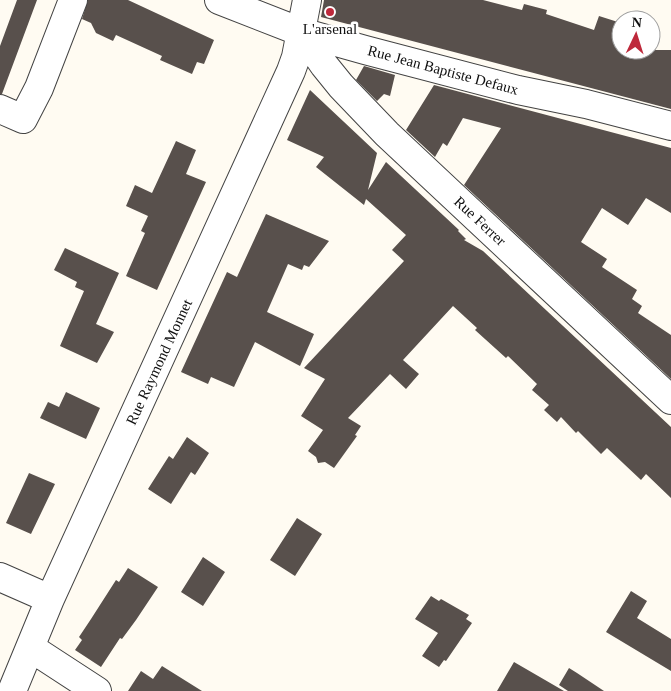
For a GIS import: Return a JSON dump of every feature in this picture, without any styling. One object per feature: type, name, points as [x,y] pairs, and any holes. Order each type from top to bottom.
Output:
[{"type":"street","points":[[0,109],[23,119],[46,71],[73,0]]},
{"type":"street","name":"Rue Jean Baptiste Defaux","points":[[219,0],[302,32],[518,90],[586,104],[671,126]]},
{"type":"street","name":"Rue Raymond Monnet","points":[[12,691],[50,599],[291,71],[302,32],[307,0]]},
{"type":"street","name":"Rue Ferrer","points":[[302,32],[341,86],[387,134],[671,400]]},
{"type":"street","points":[[0,577],[50,599]]},
{"type":"street","points":[[31,648],[97,691]]},
{"type":"building","points":[[17,0],[37,0],[2,94],[0,94],[0,46]]},
{"type":"building","points":[[88,0],[128,0],[214,40],[204,64],[197,62],[192,74],[160,60],[162,56],[116,35],[113,41],[96,33],[91,23],[82,19]]},
{"type":"building","points":[[324,0],[483,0],[522,10],[524,4],[547,10],[546,14],[594,30],[599,16],[611,20],[611,60],[661,60],[661,50],[671,50],[671,109],[321,17]]},
{"type":"building","points":[[364,66],[395,75],[390,96],[384,94],[377,101],[356,80]]},
{"type":"building","points":[[434,85],[671,148],[671,213],[646,198],[628,225],[602,208],[581,242],[607,259],[602,267],[637,290],[632,299],[642,306],[638,313],[671,335],[671,379],[464,185],[501,128],[463,118],[447,146],[443,143],[435,157],[406,130]]},
{"type":"building","points":[[310,90],[377,153],[368,190],[386,162],[459,230],[466,239],[464,240],[483,251],[671,427],[671,498],[646,474],[641,480],[607,448],[601,454],[578,431],[576,433],[561,417],[557,422],[544,410],[549,405],[532,390],[537,384],[508,356],[506,358],[475,330],[477,328],[453,306],[403,360],[419,374],[406,389],[390,374],[348,418],[361,426],[355,435],[357,436],[334,468],[325,462],[318,463],[316,457],[308,451],[323,430],[301,416],[325,379],[304,368],[404,261],[392,250],[406,235],[366,199],[364,205],[316,167],[324,157],[287,140]]},
{"type":"building","points":[[176,141],[196,150],[186,174],[206,182],[157,290],[126,276],[145,233],[141,231],[148,216],[126,206],[135,185],[152,193]]},
{"type":"building","points":[[266,214],[329,241],[309,267],[304,265],[302,270],[288,264],[267,312],[314,334],[300,366],[255,342],[234,387],[211,377],[208,384],[181,372],[227,272],[237,277]]},
{"type":"building","points":[[65,248],[119,273],[96,324],[114,332],[97,363],[60,346],[84,291],[75,287],[77,282],[54,270]]},
{"type":"building","points":[[66,392],[100,408],[86,439],[40,418],[48,402],[59,407]]},
{"type":"building","points":[[187,437],[209,453],[195,475],[191,472],[171,504],[148,489],[169,456],[173,459]]},
{"type":"building","points":[[29,473],[55,484],[31,534],[6,523]]},
{"type":"building","points":[[297,518],[322,534],[295,576],[270,560]]},
{"type":"building","points":[[203,557],[225,572],[203,606],[181,592]]},
{"type":"building","points":[[128,568],[158,587],[101,667],[75,650],[82,640],[79,637],[116,580],[119,582]]},
{"type":"building","points":[[631,591],[647,601],[637,618],[671,639],[671,671],[606,632]]},
{"type":"building","points":[[431,596],[439,601],[441,599],[469,615],[466,619],[472,623],[446,661],[444,660],[439,667],[422,656],[438,633],[415,619]]},
{"type":"building","points":[[514,662],[564,691],[497,691]]},
{"type":"building","points":[[162,666],[202,691],[128,691],[141,671],[153,679]]},
{"type":"building","points":[[569,668],[604,691],[568,691],[559,685]]},
{"type":"place","name":"L'arsenal","points":[[330,12]]}]
